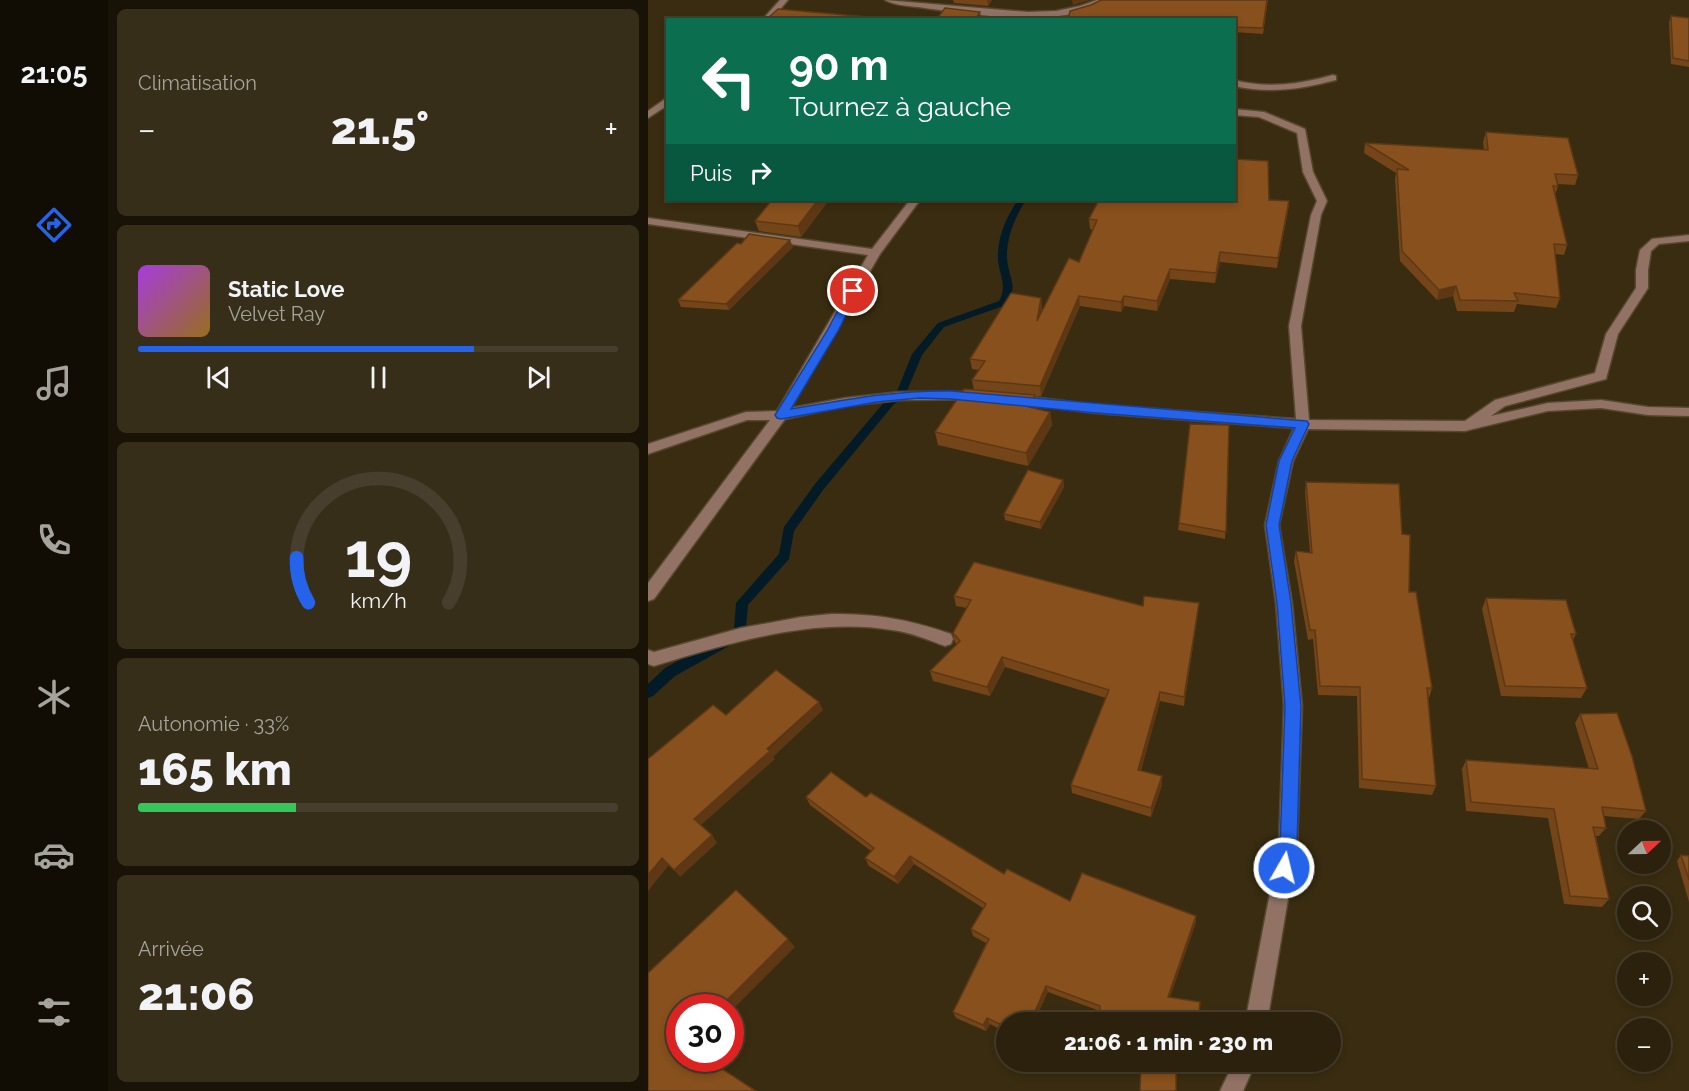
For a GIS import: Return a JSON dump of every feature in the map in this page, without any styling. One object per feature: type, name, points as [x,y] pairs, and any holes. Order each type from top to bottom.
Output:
[{"type":"street","points":[[768,18],[784,0]]},
{"type":"street","points":[[889,0],[1009,16],[1057,14],[1095,5],[1104,0]]},
{"type":"street","points":[[1009,16],[1047,5]]},
{"type":"street","points":[[1236,84],[1254,89],[1273,88],[1310,84],[1333,78]]},
{"type":"street","points":[[648,114],[666,101]]},
{"type":"street","points":[[1236,112],[1261,114],[1302,130],[1308,172],[1322,201],[1316,215],[1296,326],[1303,424],[1286,461],[1272,525],[1284,603],[1293,718],[1288,846],[1258,1012]]},
{"type":"street","points":[[648,595],[781,415],[875,253],[914,201]]},
{"type":"street","points":[[648,221],[875,253]]},
{"type":"street","points":[[1465,426],[1500,403],[1601,376],[1612,334],[1642,288],[1642,270],[1646,250],[1656,241],[1689,238]]},
{"type":"street","points":[[648,449],[746,416],[781,415],[815,407],[900,396],[998,398],[1096,409],[1303,424],[1465,426],[1548,407],[1601,404],[1648,411],[1689,412]]},
{"type":"street","points":[[648,657],[654,659],[740,633],[816,623],[867,621],[894,623],[945,639]]},
{"type":"street","points":[[1231,1091],[1240,1072]]},
{"type":"building","points":[[1101,0],[1267,0],[1263,28],[1236,27],[1236,18],[1068,18],[1070,11]]},
{"type":"building","points":[[945,8],[980,12],[976,18],[938,18]]},
{"type":"building","points":[[778,9],[868,17],[867,18],[768,18]]},
{"type":"building","points":[[1671,16],[1689,18],[1689,61],[1673,58]]},
{"type":"building","points":[[1486,132],[1568,138],[1578,175],[1555,174],[1558,186],[1553,186],[1567,245],[1554,244],[1560,298],[1514,293],[1518,301],[1460,300],[1456,286],[1439,290],[1402,251],[1397,169],[1409,170],[1365,143],[1488,150]]},
{"type":"building","points":[[1236,159],[1268,161],[1269,200],[1289,201],[1278,258],[1220,252],[1216,273],[1170,269],[1157,301],[1124,296],[1121,302],[1079,296],[1040,386],[972,380],[985,361],[970,359],[1011,293],[1041,298],[1037,321],[1069,258],[1079,262],[1097,220],[1089,219],[1098,201],[1236,201]]},
{"type":"building","points":[[771,201],[817,201],[798,226],[755,221]]},
{"type":"building","points":[[749,234],[790,240],[726,304],[678,300],[737,243],[741,244]]},
{"type":"building","points":[[964,389],[1035,395],[1029,407],[1050,412],[1026,453],[935,432]]},
{"type":"building","points":[[1190,424],[1229,425],[1226,532],[1179,523]]},
{"type":"building","points":[[1028,470],[1063,480],[1040,522],[1004,514]]},
{"type":"building","points":[[1306,482],[1399,484],[1402,534],[1410,535],[1409,592],[1416,592],[1432,688],[1427,688],[1436,786],[1362,779],[1360,687],[1320,686],[1315,630],[1310,630],[1296,551],[1312,553]]},
{"type":"building","points":[[974,562],[1143,606],[1144,596],[1199,603],[1184,697],[1160,692],[1138,770],[1162,776],[1151,808],[1071,785],[1109,690],[1002,657],[987,687],[930,671],[960,641],[953,633],[971,600],[954,596]]},
{"type":"building","points":[[1486,598],[1566,600],[1576,634],[1571,634],[1587,688],[1505,686]]},
{"type":"building","points":[[776,670],[819,702],[767,749],[770,751],[694,819],[712,835],[674,870],[662,858],[648,875],[648,759],[713,705],[726,715]]},
{"type":"building","points":[[1617,713],[1632,756],[1646,811],[1602,807],[1606,828],[1593,827],[1609,899],[1570,896],[1554,809],[1471,802],[1466,760],[1598,769],[1580,714]]},
{"type":"building","points":[[831,772],[866,797],[871,793],[1004,874],[1007,869],[1070,901],[1082,873],[1196,916],[1168,997],[1200,1002],[1199,1012],[1100,1012],[1100,1006],[1046,986],[1035,1012],[996,1012],[996,1022],[987,1018],[983,1025],[953,1012],[989,939],[971,929],[986,904],[910,856],[894,877],[865,858],[874,848],[806,797]]},
{"type":"building","points":[[1681,855],[1689,856],[1689,880]]},
{"type":"building","points":[[736,890],[788,939],[733,994],[666,994],[666,1072],[727,1072],[756,1091],[648,1091],[648,973]]},
{"type":"building","points":[[1141,1072],[1176,1072],[1176,1091],[1140,1091]]},
{"type":"waterway","points":[[648,692],[670,672],[740,633],[742,603],[785,556],[788,530],[819,487],[890,402],[900,396],[917,354],[941,325],[1003,303],[1009,289],[1003,259],[1004,241],[1013,214],[1021,201]]},
{"type":"route","points":[[853,291],[832,331],[781,415],[815,407],[919,394],[992,397],[1096,409],[1303,424],[1286,461],[1272,525],[1284,603],[1293,706],[1288,846],[1284,868]]}]
